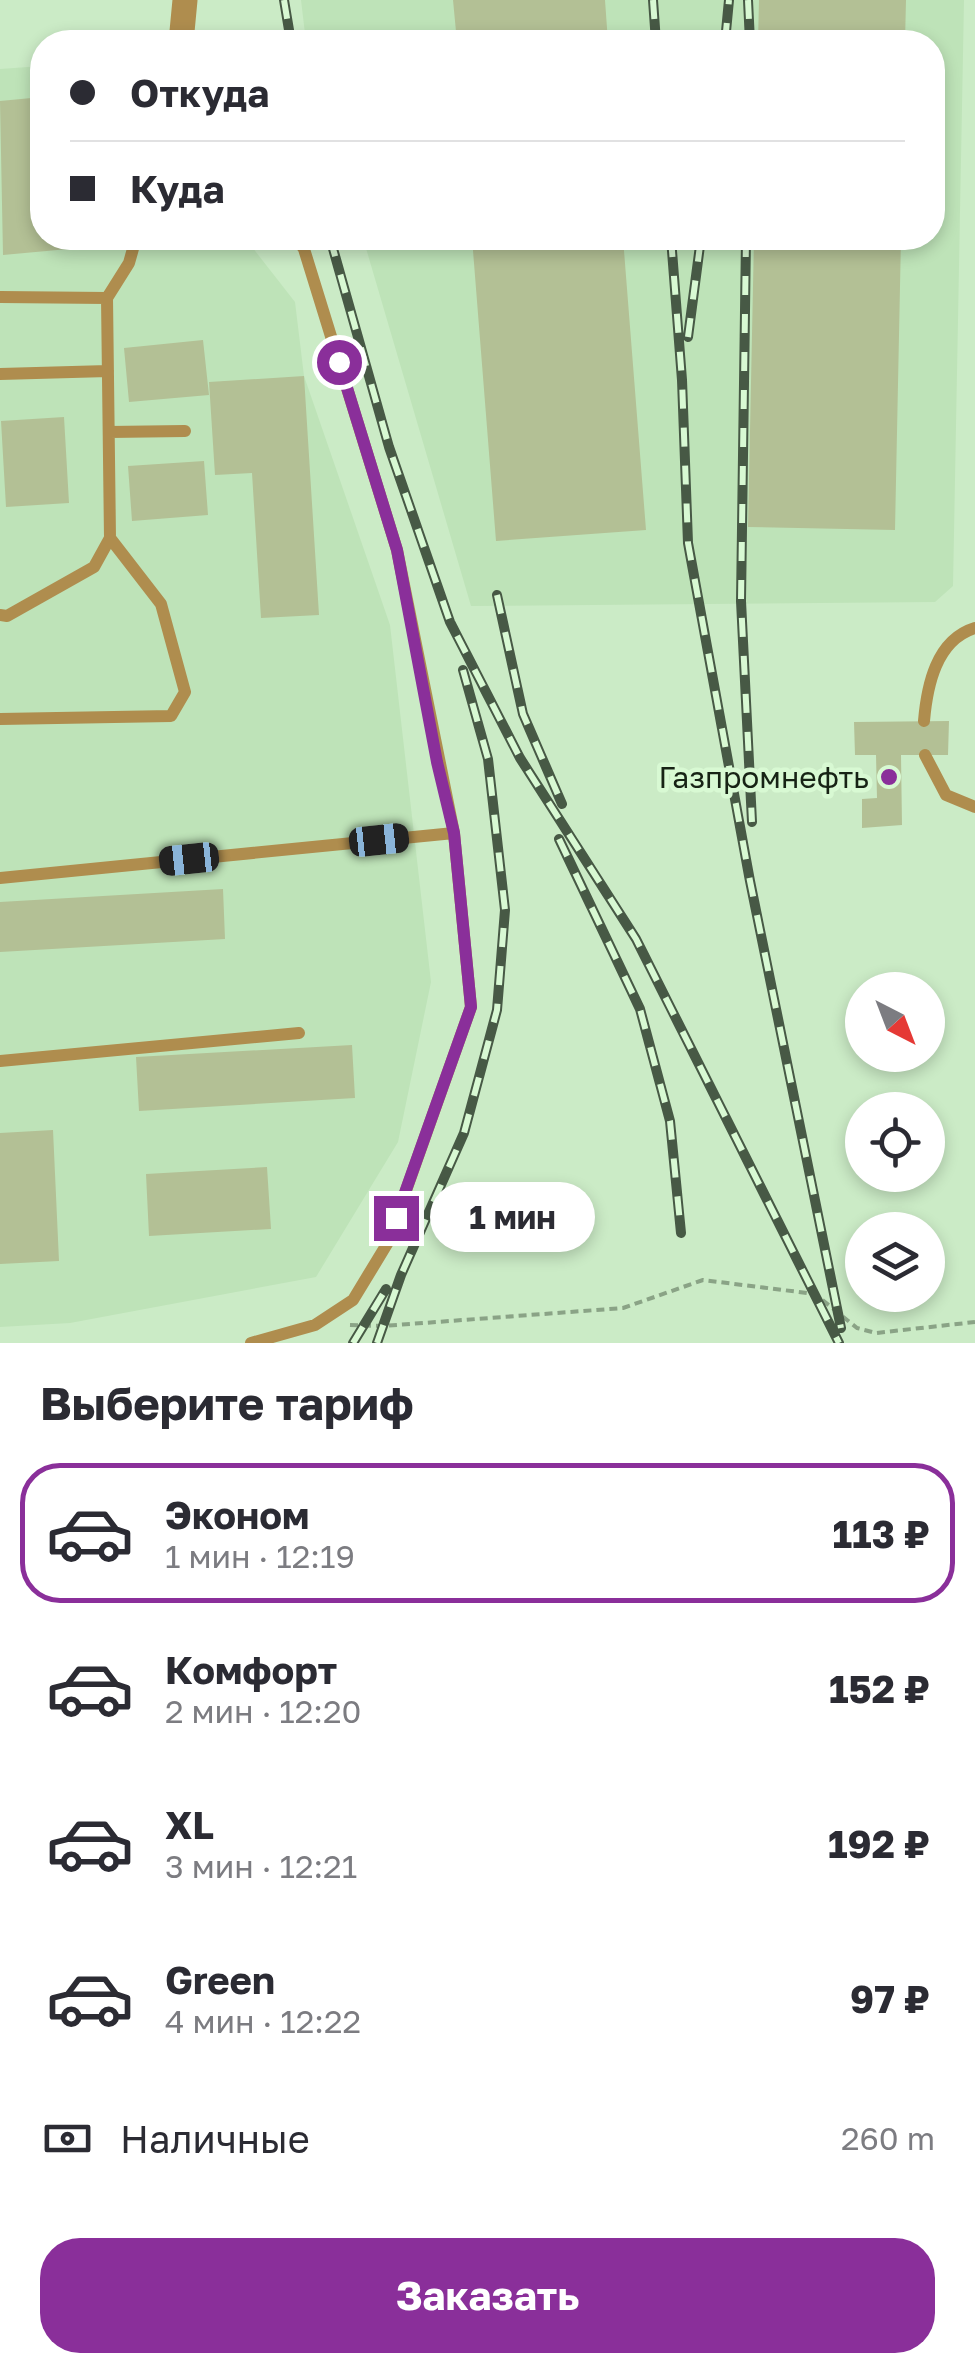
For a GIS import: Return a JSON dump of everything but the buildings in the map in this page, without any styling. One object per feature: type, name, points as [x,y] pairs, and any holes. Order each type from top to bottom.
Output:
[{"type":"street","points":[[182,30],[184,0]]},
{"type":"lane","points":[[0,615],[7,616],[94,567],[110,538],[108,298],[133,250]]},
{"type":"lane","points":[[251,1343],[315,1325],[353,1300],[387,1244],[471,1007],[454,833],[397,550],[304,250]]},
{"type":"lane","points":[[0,298],[108,298]]},
{"type":"lane","points":[[0,374],[108,370]]},
{"type":"lane","points":[[109,432],[185,431]]},
{"type":"lane","points":[[0,719],[172,716],[186,692],[161,604],[110,538]]},
{"type":"lane","points":[[924,721],[928,686],[941,655],[966,630],[975,628]]},
{"type":"lane","points":[[925,755],[946,795],[975,807]]},
{"type":"lane","points":[[0,878],[454,833]]},
{"type":"lane","points":[[0,1062],[299,1033]]},
{"type":"path","points":[[315,1325],[383,1326],[623,1308],[703,1280],[815,1294],[857,1328],[876,1333],[975,1322]]},
{"type":"shaded area","points":[[301,0],[964,0],[953,586],[935,602],[471,606],[367,250],[945,250],[945,30],[305,30]]},
{"type":"shaded area","points":[[30,67],[30,250],[254,250],[295,302],[304,376],[390,625],[431,982],[398,1142],[316,1277],[70,1323],[0,1327],[0,69]]},
{"type":"railway","points":[[284,0],[289,30]]},
{"type":"railway","points":[[653,0],[655,30]]},
{"type":"railway","points":[[726,30],[729,0]]},
{"type":"railway","points":[[748,0],[749,30]]},
{"type":"railway","points":[[333,250],[389,447],[450,622],[520,758],[636,939],[839,1343]]},
{"type":"railway","points":[[672,250],[688,543],[750,881],[841,1328]]},
{"type":"railway","points":[[688,337],[699,250]]},
{"type":"railway","points":[[746,250],[741,601],[752,822]]},
{"type":"railway","points":[[497,595],[523,714],[562,804]]},
{"type":"railway","points":[[377,1343],[401,1275],[464,1133],[497,1010],[505,910],[488,759],[463,670]]},
{"type":"railway","points":[[559,839],[640,1009],[670,1121],[681,1233]]},
{"type":"railway","points":[[353,1343],[386,1289]]},
{"type":"place","name":"Газпромнефть","points":[[889,777]]},
{"type":"route","points":[[339,362],[397,550],[454,833],[471,1007],[396,1218]]}]
